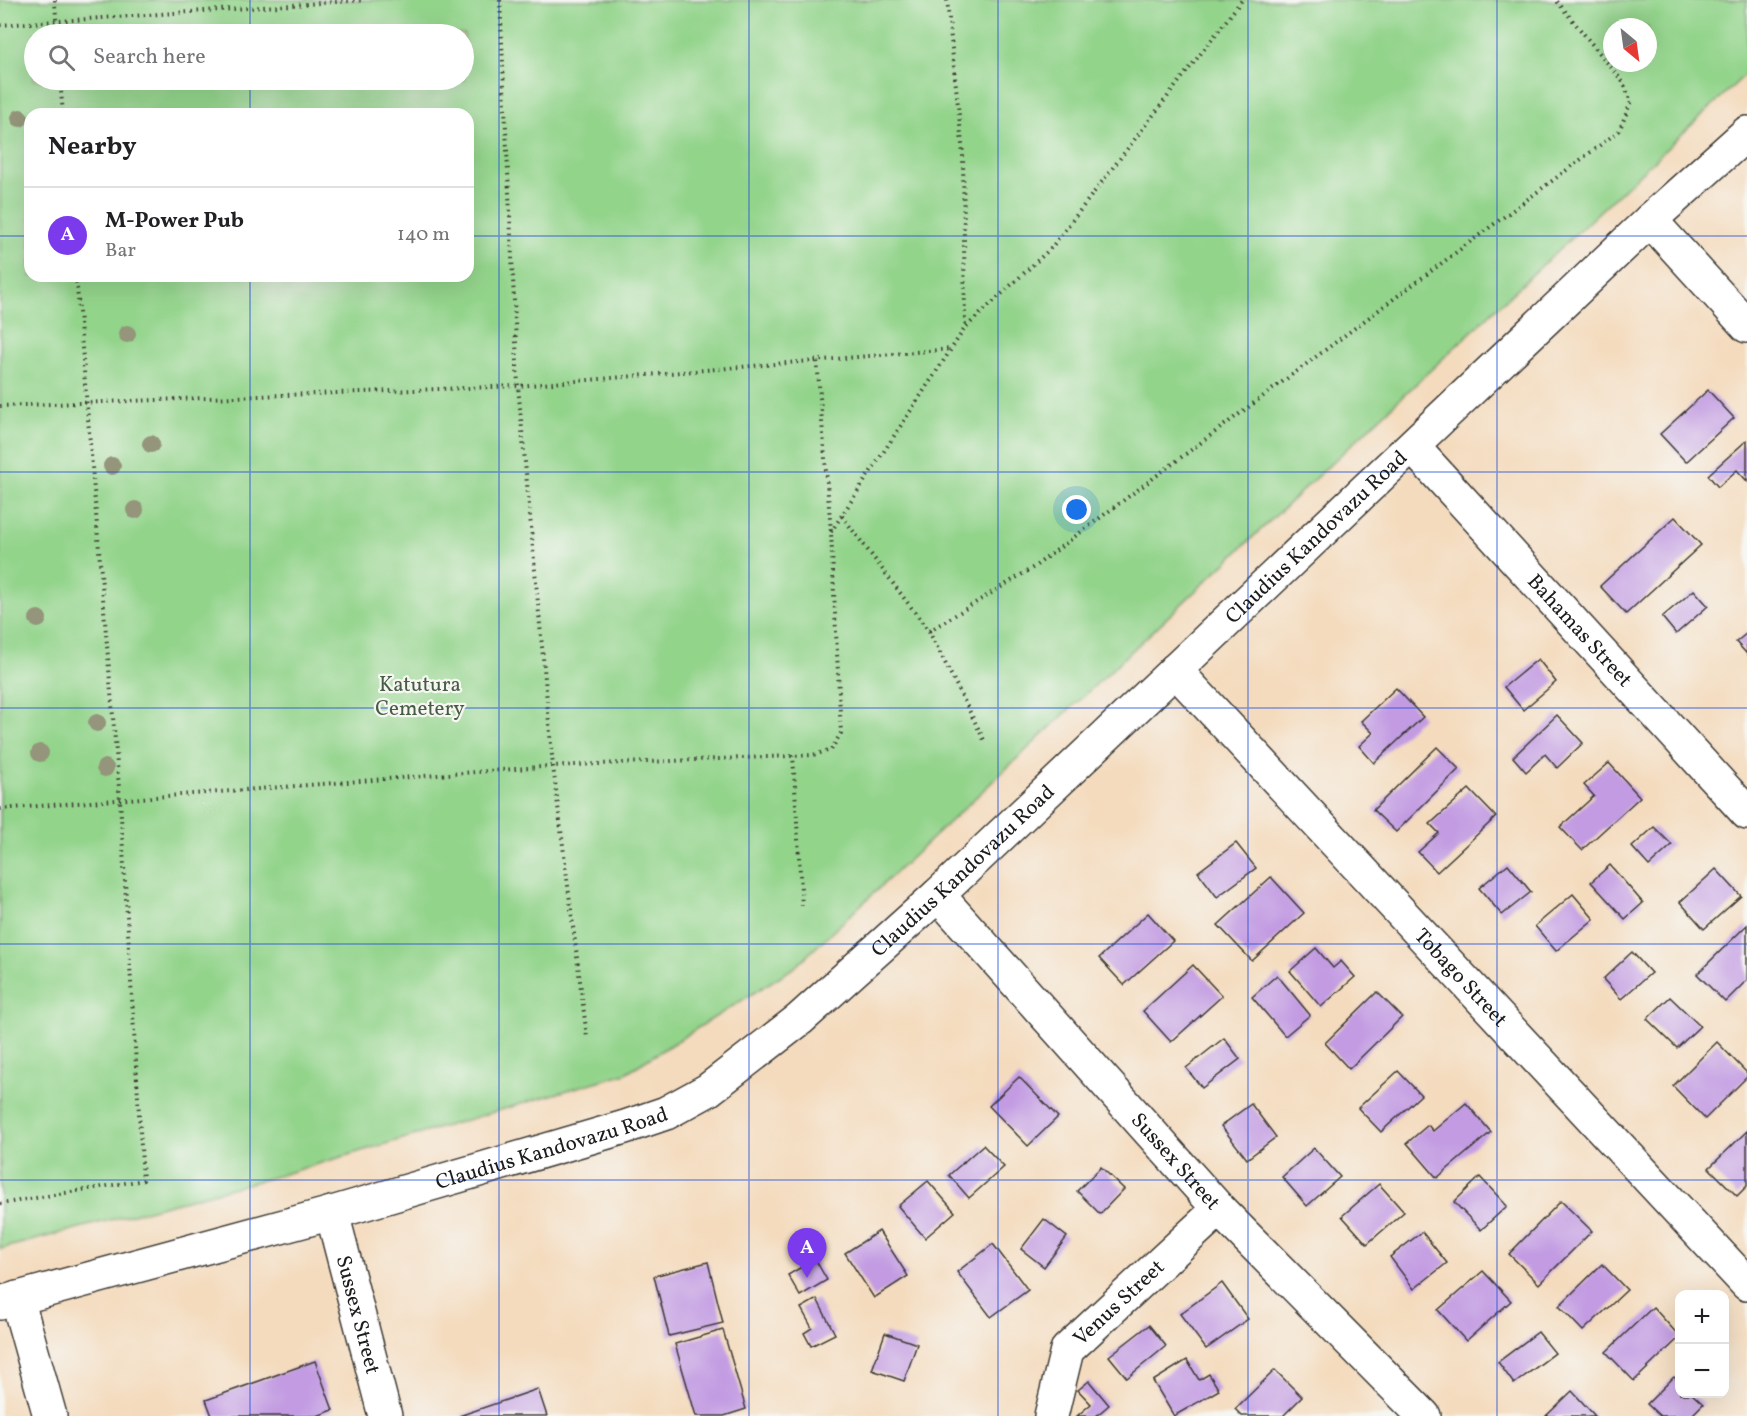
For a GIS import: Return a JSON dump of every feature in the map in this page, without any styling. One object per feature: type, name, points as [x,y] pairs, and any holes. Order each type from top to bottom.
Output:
[{"type":"street","name":"Claudius Kandovazu Road","points":[[8,1300],[332,1213],[666,1113],[708,1090],[800,1018],[938,895],[1650,220],[1747,132]]},
{"type":"street","points":[[1650,220],[1747,326]]},
{"type":"street","name":"Bahamas Street","points":[[1413,447],[1747,813]]},
{"type":"street","name":"Tobago Street","points":[[1175,670],[1747,1284]]},
{"type":"street","name":"Sussex Street","points":[[938,895],[1219,1209],[1424,1416]]},
{"type":"street","name":"Venus Street","points":[[1050,1416],[1067,1350],[1219,1209]]},
{"type":"street","name":"Sussex Street","points":[[332,1213],[385,1416]]},
{"type":"street","points":[[8,1300],[50,1416]]},
{"type":"path","points":[[55,0],[56,24]]},
{"type":"path","points":[[0,25],[365,0]]},
{"type":"path","points":[[500,0],[518,386],[553,766],[587,1037]]},
{"type":"path","points":[[947,0],[963,154],[965,328]]},
{"type":"path","points":[[831,532],[965,328],[1051,248],[1242,0]]},
{"type":"path","points":[[929,631],[1034,567],[1619,131],[1631,102],[1623,82],[1556,0]]},
{"type":"path","points":[[61,90],[62,108]]},
{"type":"path","points":[[0,1204],[143,1180],[120,800],[76,282]]},
{"type":"path","points":[[0,406],[518,386],[951,349]]},
{"type":"path","points":[[0,809],[553,766],[793,755],[831,750],[841,733],[831,532],[817,360]]},
{"type":"path","points":[[842,516],[929,631],[984,740]]},
{"type":"path","points":[[793,755],[802,906]]},
{"type":"green space","name":"Katutura Cemetery","points":[[0,0],[1747,0],[1747,73],[795,967],[626,1073],[277,1176],[0,1249]]},
{"type":"building","points":[[1708,390],[1734,418],[1686,462],[1660,434]]},
{"type":"building","points":[[1747,440],[1747,481],[1737,470],[1718,487],[1708,475]]},
{"type":"building","points":[[1675,517],[1701,545],[1626,614],[1600,586]]},
{"type":"building","points":[[1694,590],[1708,606],[1676,634],[1662,617]]},
{"type":"building","points":[[1747,633],[1747,654],[1736,642]]},
{"type":"building","points":[[1538,659],[1556,682],[1523,710],[1504,687]]},
{"type":"building","points":[[1396,688],[1423,717],[1374,763],[1359,746],[1373,733],[1361,721]]},
{"type":"building","points":[[1557,715],[1583,743],[1557,768],[1545,754],[1526,772],[1513,757]]},
{"type":"building","points":[[1437,747],[1459,769],[1396,832],[1373,810]]},
{"type":"building","points":[[1609,763],[1640,797],[1582,850],[1560,827],[1594,796],[1584,785]]},
{"type":"building","points":[[1469,789],[1496,817],[1437,872],[1418,852],[1439,833],[1430,824]]},
{"type":"building","points":[[1654,827],[1672,845],[1649,866],[1632,847]]},
{"type":"building","points":[[1236,843],[1256,868],[1217,897],[1198,872]]},
{"type":"building","points":[[1508,864],[1531,892],[1502,915],[1479,888]]},
{"type":"building","points":[[1610,865],[1643,903],[1625,919],[1591,882]]},
{"type":"building","points":[[1716,869],[1741,896],[1704,929],[1680,902]]},
{"type":"building","points":[[1271,877],[1304,913],[1252,961],[1218,925]]},
{"type":"building","points":[[1573,894],[1594,919],[1556,951],[1535,926]]},
{"type":"building","points":[[1148,913],[1173,941],[1124,985],[1099,958]]},
{"type":"building","points":[[1747,925],[1747,980],[1725,1002],[1697,974]]},
{"type":"building","points":[[1316,948],[1333,968],[1341,961],[1355,977],[1321,1007],[1290,971]]},
{"type":"building","points":[[1632,952],[1651,973],[1621,999],[1603,979]]},
{"type":"building","points":[[1193,965],[1222,996],[1171,1042],[1143,1011]]},
{"type":"building","points":[[1277,975],[1310,1015],[1285,1036],[1252,997]]},
{"type":"building","points":[[1377,992],[1402,1017],[1349,1069],[1325,1043]]},
{"type":"building","points":[[1670,997],[1700,1026],[1677,1048],[1647,1019]]},
{"type":"building","points":[[1224,1038],[1240,1059],[1202,1088],[1186,1068]]},
{"type":"building","points":[[1717,1042],[1747,1073],[1747,1077],[1705,1119],[1673,1086]]},
{"type":"building","points":[[1398,1071],[1421,1095],[1381,1132],[1358,1108]]},
{"type":"building","points":[[1019,1077],[1058,1117],[1028,1146],[989,1106]]},
{"type":"building","points":[[1466,1103],[1491,1132],[1437,1178],[1407,1143],[1428,1125],[1433,1131]]},
{"type":"building","points":[[1251,1104],[1276,1137],[1247,1159],[1221,1126]]},
{"type":"building","points":[[1747,1131],[1747,1186],[1737,1196],[1709,1168]]},
{"type":"building","points":[[983,1145],[1004,1167],[969,1198],[949,1175]]},
{"type":"building","points":[[1314,1148],[1340,1177],[1307,1206],[1282,1177]]},
{"type":"building","points":[[1101,1167],[1124,1189],[1100,1214],[1077,1191]]},
{"type":"building","points":[[1480,1177],[1507,1206],[1481,1230],[1454,1202]]},
{"type":"building","points":[[928,1181],[955,1212],[925,1238],[898,1206]]},
{"type":"building","points":[[1379,1184],[1404,1212],[1367,1244],[1342,1216]]},
{"type":"building","points":[[1561,1201],[1592,1231],[1539,1284],[1509,1254]]},
{"type":"building","points":[[1044,1219],[1067,1237],[1044,1267],[1021,1249]]},
{"type":"building","points":[[879,1231],[908,1276],[874,1298],[845,1253]]},
{"type":"building","points":[[1422,1232],[1447,1263],[1414,1289],[1390,1257]]},
{"type":"building","points":[[993,1244],[1028,1290],[991,1317],[957,1272]]},
{"type":"building","points":[[815,1259],[827,1280],[800,1296],[788,1275]]},
{"type":"building","points":[[708,1262],[723,1323],[669,1336],[654,1276]]},
{"type":"building","points":[[1602,1264],[1627,1290],[1583,1331],[1559,1306]]},
{"type":"building","points":[[1483,1271],[1511,1301],[1466,1341],[1438,1310]]},
{"type":"building","points":[[1222,1283],[1248,1319],[1206,1349],[1180,1314]]},
{"type":"building","points":[[817,1299],[835,1334],[811,1346],[804,1333],[812,1328],[801,1308]]},
{"type":"building","points":[[1653,1307],[1675,1331],[1675,1342],[1634,1381],[1606,1352]]},
{"type":"building","points":[[1149,1325],[1166,1346],[1127,1378],[1109,1356]]},
{"type":"building","points":[[723,1330],[746,1409],[724,1416],[696,1416],[675,1344]]},
{"type":"building","points":[[1538,1332],[1555,1353],[1514,1384],[1498,1362]]},
{"type":"building","points":[[885,1333],[917,1344],[904,1381],[872,1370]]},
{"type":"building","points":[[1187,1360],[1199,1380],[1209,1374],[1219,1390],[1174,1416],[1153,1381]]},
{"type":"building","points":[[315,1361],[333,1410],[317,1416],[212,1416],[206,1400]]},
{"type":"building","points":[[1275,1370],[1302,1397],[1283,1416],[1242,1416],[1235,1409]]},
{"type":"building","points":[[1674,1377],[1675,1398],[1696,1398],[1703,1404],[1691,1416],[1660,1416],[1647,1404]]},
{"type":"building","points":[[1089,1381],[1109,1405],[1096,1416],[1077,1416],[1091,1404],[1078,1390]]},
{"type":"building","points":[[538,1389],[547,1416],[459,1416]]},
{"type":"building","points":[[1572,1391],[1595,1416],[1546,1416]]},
{"type":"place","name":"M-Power Pub","points":[[807,1278]]}]
